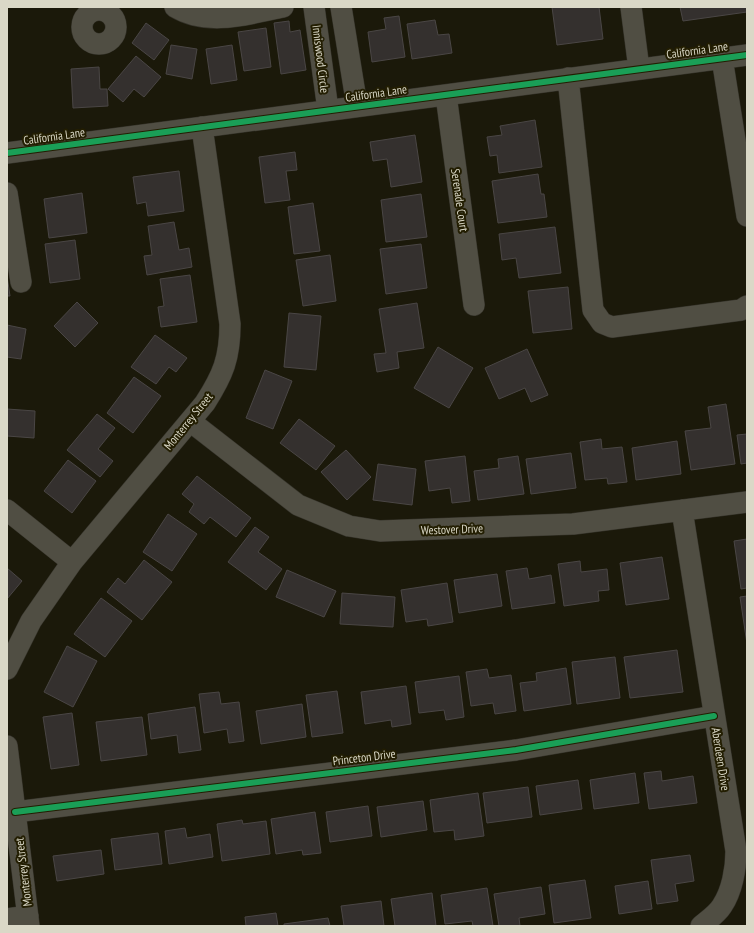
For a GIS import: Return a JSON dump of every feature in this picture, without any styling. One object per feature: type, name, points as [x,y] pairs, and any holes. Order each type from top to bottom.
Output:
[{"type":"street","points":[[175,7],[200,16],[228,18],[283,7]]},
{"type":"street","name":"Inniswood Circle","points":[[314,7],[328,110]]},
{"type":"street","points":[[341,7],[357,106]]},
{"type":"street","points":[[632,7],[639,69]]},
{"type":"street","name":"California Lane","points":[[7,153],[747,55]]},
{"type":"street","points":[[722,58],[747,216]]},
{"type":"street","points":[[568,78],[593,310],[602,323],[612,327],[742,310],[747,306]]},
{"type":"street","name":"Serenade Court","points":[[446,95],[474,305]]},
{"type":"street","name":"Monterrey Street","points":[[7,669],[31,621],[72,562],[205,403],[220,379],[227,362],[230,345],[230,324],[202,127]]},
{"type":"street","points":[[7,193],[21,282]]},
{"type":"street","name":"Westover Drive","points":[[190,421],[298,505],[349,526],[364,529],[380,531],[574,524],[747,502]]},
{"type":"street","points":[[7,510],[72,562]]},
{"type":"street","name":"Aberdeen Drive","points":[[682,510],[736,851],[736,863],[732,882],[713,923]]},
{"type":"street","name":"Princeton Drive","points":[[15,812],[516,750],[714,716]]},
{"type":"street","name":"Monterrey Street","points":[[7,746],[29,921]]},
{"type":"street","points":[[7,919],[29,921]]},
{"type":"building","points":[[552,7],[599,7],[603,39],[557,45]]},
{"type":"building","points":[[680,7],[747,7],[747,12],[683,21]]},
{"type":"building","points":[[399,16],[405,57],[372,62],[368,32],[386,29],[384,18]]},
{"type":"building","points":[[435,20],[438,35],[449,34],[452,53],[412,59],[407,24]]},
{"type":"building","points":[[289,21],[290,32],[300,30],[306,70],[281,74],[274,23]]},
{"type":"building","points":[[146,23],[169,40],[154,60],[132,43]]},
{"type":"building","points":[[266,28],[271,67],[244,71],[238,32]]},
{"type":"building","points":[[171,45],[197,49],[192,79],[166,74]]},
{"type":"building","points":[[232,45],[237,80],[211,84],[206,49]]},
{"type":"building","points":[[136,56],[161,77],[144,97],[134,89],[123,102],[108,89]]},
{"type":"building","points":[[99,67],[100,89],[107,89],[108,106],[73,108],[71,69]]},
{"type":"building","points":[[535,120],[542,167],[499,173],[497,155],[490,156],[487,137],[502,135],[500,126]]},
{"type":"building","points":[[415,135],[422,182],[391,187],[387,159],[373,161],[370,142]]},
{"type":"building","points":[[295,152],[297,170],[286,171],[290,200],[265,203],[259,157]]},
{"type":"building","points":[[179,171],[184,211],[148,216],[146,202],[137,204],[133,177]]},
{"type":"building","points":[[538,174],[541,194],[544,194],[547,217],[498,223],[492,181]]},
{"type":"building","points":[[82,193],[87,233],[49,238],[44,199]]},
{"type":"building","points":[[421,194],[427,237],[386,242],[381,200]]},
{"type":"building","points":[[313,203],[320,251],[294,254],[288,207]]},
{"type":"building","points":[[174,222],[179,250],[189,248],[192,267],[147,275],[144,256],[152,255],[148,226]]},
{"type":"building","points":[[555,227],[561,273],[519,278],[516,258],[502,260],[499,234]]},
{"type":"building","points":[[75,240],[80,279],[50,283],[45,244]]},
{"type":"building","points":[[421,244],[427,288],[386,294],[380,249]]},
{"type":"building","points":[[330,255],[336,301],[303,306],[296,260]]},
{"type":"building","points":[[190,275],[197,322],[161,327],[158,307],[164,306],[160,279]]},
{"type":"building","points":[[7,276],[10,296],[7,296]]},
{"type":"building","points":[[568,287],[572,329],[533,333],[528,291]]},
{"type":"building","points":[[77,302],[98,323],[75,347],[54,326]]},
{"type":"building","points":[[417,303],[424,348],[397,352],[399,368],[377,372],[374,354],[386,353],[379,309]]},
{"type":"building","points":[[289,313],[321,316],[316,370],[284,367]]},
{"type":"building","points":[[7,325],[26,329],[21,359],[7,357]]},
{"type":"building","points":[[155,335],[187,358],[176,372],[169,367],[156,384],[131,367]]},
{"type":"building","points":[[438,347],[473,368],[449,408],[414,388]]},
{"type":"building","points":[[527,349],[548,395],[531,402],[525,388],[499,399],[485,368]]},
{"type":"building","points":[[265,370],[292,381],[273,429],[246,418]]},
{"type":"building","points":[[134,377],[161,396],[133,433],[107,413]]},
{"type":"building","points":[[726,404],[735,464],[691,470],[685,431],[711,428],[708,407]]},
{"type":"building","points":[[7,409],[35,411],[34,438],[7,436]]},
{"type":"building","points":[[97,414],[115,428],[98,449],[113,461],[100,477],[67,450]]},
{"type":"building","points":[[299,419],[335,446],[316,470],[280,443]]},
{"type":"building","points":[[747,434],[747,463],[741,464],[737,435]]},
{"type":"building","points":[[601,439],[602,449],[622,447],[627,482],[608,484],[607,478],[585,480],[580,442]]},
{"type":"building","points":[[677,441],[681,474],[636,480],[632,448]]},
{"type":"building","points":[[346,450],[371,477],[347,500],[321,472]]},
{"type":"building","points":[[571,453],[576,488],[531,494],[526,459]]},
{"type":"building","points":[[465,456],[470,501],[452,503],[450,488],[429,491],[425,461]]},
{"type":"building","points":[[518,456],[524,494],[478,500],[474,471],[499,468],[498,459]]},
{"type":"building","points":[[68,460],[96,481],[72,513],[44,491]]},
{"type":"building","points":[[378,464],[416,469],[412,505],[373,500]]},
{"type":"building","points":[[197,476],[251,518],[236,537],[210,517],[204,524],[189,512],[194,504],[182,494]]},
{"type":"building","points":[[168,514],[197,534],[172,571],[143,552]]},
{"type":"building","points":[[255,527],[269,537],[258,552],[282,569],[266,590],[228,562]]},
{"type":"building","points":[[747,539],[747,588],[741,589],[734,541]]},
{"type":"building","points":[[662,557],[669,599],[626,605],[620,563]]},
{"type":"building","points":[[144,560],[172,582],[142,620],[107,592],[118,578],[125,584]]},
{"type":"building","points":[[580,561],[581,572],[607,569],[609,590],[598,591],[599,601],[564,606],[558,564]]},
{"type":"building","points":[[7,568],[22,581],[7,599]]},
{"type":"building","points":[[527,568],[529,579],[551,575],[555,603],[512,609],[506,571]]},
{"type":"building","points":[[287,570],[336,591],[324,617],[276,597]]},
{"type":"building","points":[[497,574],[502,606],[459,613],[454,580]]},
{"type":"building","points":[[447,583],[453,622],[428,626],[427,619],[406,622],[401,590]]},
{"type":"building","points":[[342,593],[395,597],[393,627],[340,624]]},
{"type":"building","points":[[747,596],[747,644],[740,597]]},
{"type":"building","points":[[101,598],[132,621],[105,657],[74,634]]},
{"type":"building","points":[[67,646],[97,661],[73,707],[44,692]]},
{"type":"building","points":[[677,650],[683,692],[630,698],[624,657]]},
{"type":"building","points":[[615,657],[620,698],[577,704],[572,662]]},
{"type":"building","points":[[566,668],[571,704],[524,711],[520,683],[537,681],[536,673]]},
{"type":"building","points":[[487,669],[489,678],[511,675],[516,711],[495,714],[493,703],[471,706],[466,672]]},
{"type":"building","points":[[459,676],[464,717],[446,720],[444,710],[419,713],[415,682]]},
{"type":"building","points":[[406,686],[411,724],[392,727],[391,720],[365,724],[361,692]]},
{"type":"building","points":[[337,691],[343,733],[312,737],[306,695]]},
{"type":"building","points":[[219,692],[221,704],[239,702],[244,741],[229,743],[227,729],[204,733],[199,694]]},
{"type":"building","points":[[302,704],[306,737],[261,744],[256,711]]},
{"type":"building","points":[[195,707],[201,750],[179,753],[177,735],[151,739],[148,714]]},
{"type":"building","points":[[72,713],[79,765],[51,769],[43,717]]},
{"type":"building","points":[[142,717],[147,755],[101,761],[96,722]]},
{"type":"building","points":[[661,771],[662,781],[693,776],[697,803],[649,809],[644,773]]},
{"type":"building","points":[[635,773],[639,803],[594,809],[590,780]]},
{"type":"building","points":[[578,780],[582,809],[540,815],[536,786]]},
{"type":"building","points":[[528,787],[532,817],[487,823],[483,793]]},
{"type":"building","points":[[478,793],[484,836],[455,840],[454,830],[434,832],[430,800]]},
{"type":"building","points":[[423,801],[427,830],[381,837],[377,807]]},
{"type":"building","points":[[368,806],[372,836],[330,842],[326,812]]},
{"type":"building","points":[[315,812],[321,853],[303,855],[302,850],[276,854],[271,819]]},
{"type":"building","points":[[242,820],[243,824],[266,821],[270,854],[222,861],[217,824]]},
{"type":"building","points":[[185,828],[187,838],[210,834],[213,857],[169,864],[165,831]]},
{"type":"building","points":[[158,833],[162,864],[115,870],[111,839]]},
{"type":"building","points":[[101,850],[104,874],[57,881],[53,856]]},
{"type":"building","points":[[690,855],[694,881],[675,884],[678,901],[657,904],[651,860]]},
{"type":"building","points":[[585,880],[591,918],[554,923],[549,885]]},
{"type":"building","points":[[648,881],[652,909],[619,914],[615,886]]},
{"type":"building","points":[[541,887],[545,914],[519,918],[520,926],[499,926],[494,894]]},
{"type":"building","points":[[487,888],[493,926],[473,926],[472,921],[445,924],[441,895]]},
{"type":"building","points":[[432,893],[436,926],[395,926],[391,899]]},
{"type":"building","points":[[381,901],[384,926],[344,926],[341,906]]},
{"type":"building","points":[[276,913],[278,926],[246,926],[245,917]]},
{"type":"building","points":[[328,918],[330,926],[284,926],[284,924]]},
{"type":"cycle path","points":[[7,153],[747,55]]},
{"type":"cycle path","points":[[15,812],[516,750],[714,716]]}]
